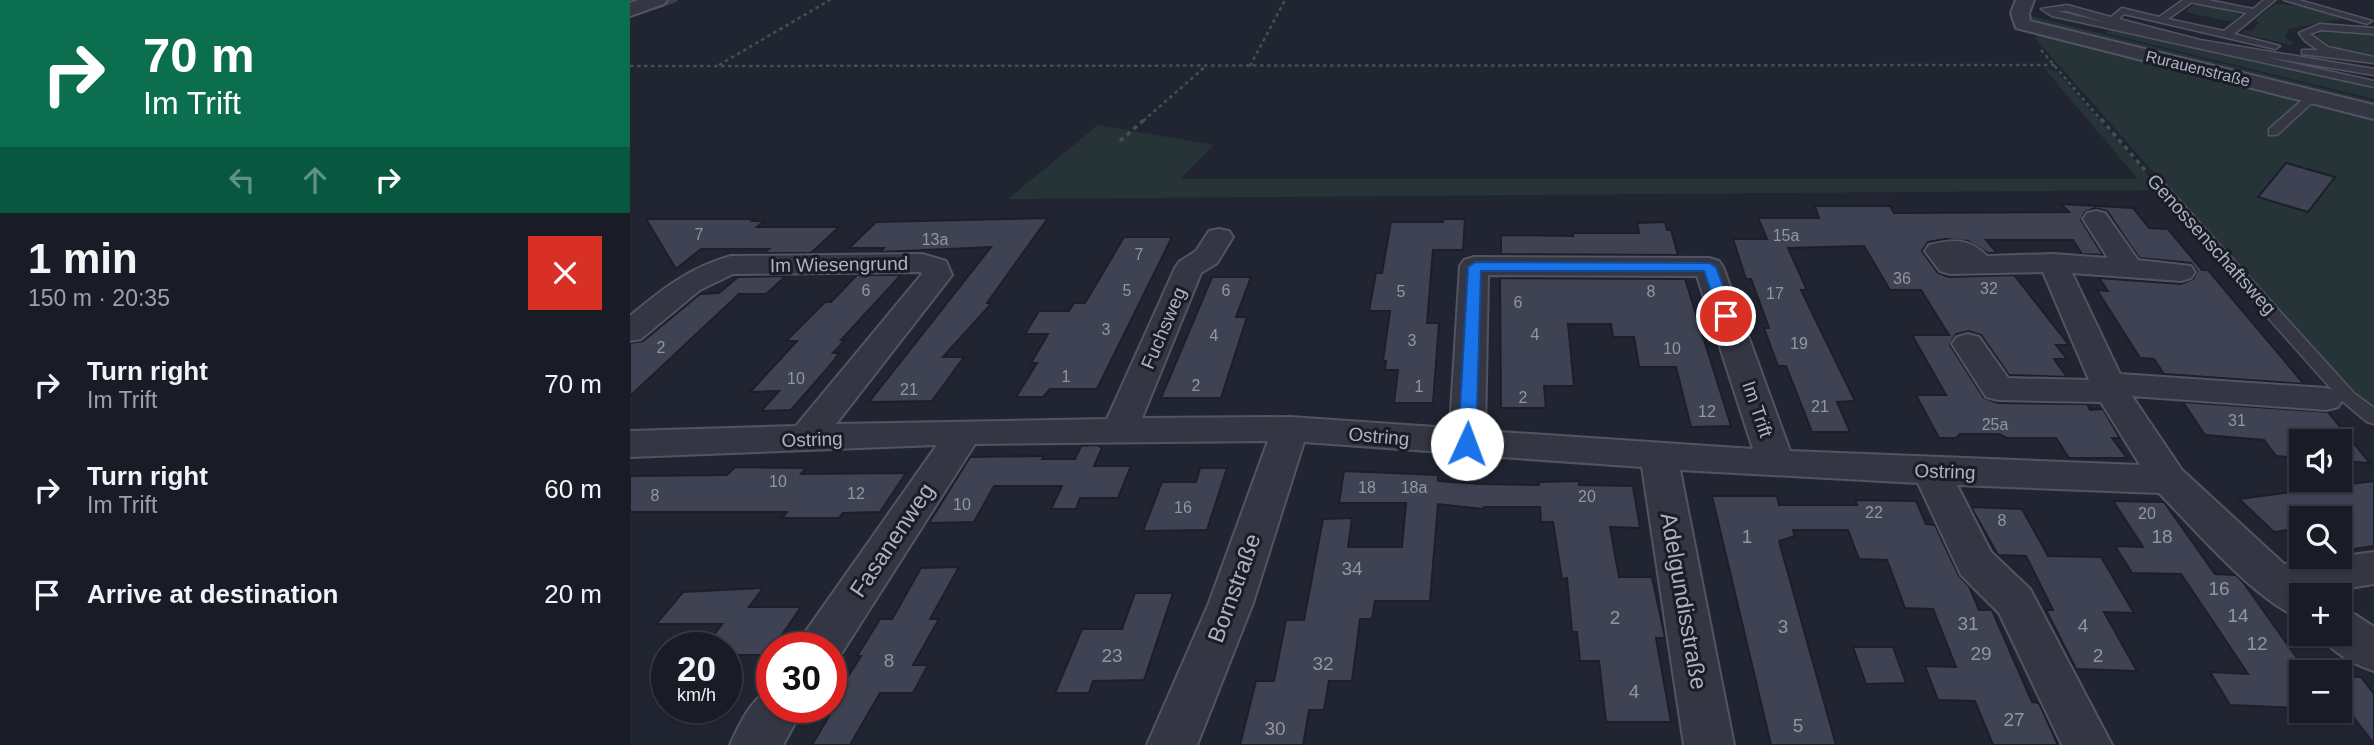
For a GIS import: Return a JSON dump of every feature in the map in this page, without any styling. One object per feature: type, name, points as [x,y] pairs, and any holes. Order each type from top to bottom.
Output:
[{"type":"street","points":[[630,10],[657,0]]},
{"type":"street","name":"Rurauenstraße","points":[[2025,0],[2020,13],[2022,24],[2374,112]]},
{"type":"street","points":[[2096,219],[2128,267]]},
{"type":"street","name":"Fuchsweg","points":[[1120,429],[1189,268],[1207,257],[1219,237]]},
{"type":"street","name":"Im Wiesengrund","points":[[630,332],[694,279],[710,270],[731,265],[922,263],[936,267],[937,275],[805,439]]},
{"type":"street","points":[[1978,263],[2053,263],[2181,272]]},
{"type":"street","points":[[2053,263],[2109,388],[2169,480],[2289,591]]},
{"type":"street","name":"Im Trift","points":[[1467,444],[1475,267],[1709,267],[1776,464]]},
{"type":"street","points":[[1968,344],[1998,389],[2109,388],[2326,399]]},
{"type":"street","name":"Ostring","points":[[630,444],[964,432],[1290,429],[1467,444],[1776,464],[2169,480]]},
{"type":"street","name":"Bornstraße","points":[[1172,745],[1231,603],[1290,429]]},
{"type":"street","name":"Fasanenweg","points":[[831,632],[964,432]]},
{"type":"street","name":"Adelgundisstraße","points":[[1659,457],[1709,745]]},
{"type":"street","points":[[1931,470],[1976,562],[2015,601],[2087,745]]},
{"type":"street","points":[[2319,583],[2374,568]]},
{"type":"street","points":[[2352,636],[2374,652]]},
{"type":"street","points":[[755,745],[769,723]]},
{"type":"lane","points":[[2037,0],[2113,9],[2295,51],[2374,60]]},
{"type":"lane","points":[[2160,20],[2191,0],[2255,12]]},
{"type":"lane","points":[[2226,35],[2270,0]]},
{"type":"lane","points":[[2289,0],[2370,21]]},
{"type":"lane","points":[[2324,0],[2374,12]]},
{"type":"lane","points":[[2052,1],[2113,9]]},
{"type":"lane","points":[[2374,72],[2223,48],[2067,8],[2046,9],[2374,84]]},
{"type":"lane","points":[[2112,21],[2113,9]]},
{"type":"lane","points":[[2355,28],[2370,21]]},
{"type":"lane","points":[[2374,31],[2320,27],[2304,33],[2306,38],[2315,44],[2374,66]]},
{"type":"lane","points":[[2273,132],[2312,97]]},
{"type":"lane","name":"Genossenschaftsweg","points":[[2157,184],[2348,397],[2374,418]]},
{"type":"path","points":[[718,66],[830,0]]},
{"type":"path","points":[[630,66],[1250,66],[1285,0]]},
{"type":"path","name":"Genossenschaftsweg","points":[[1250,66],[2055,65],[2157,184]]},
{"type":"path","points":[[1121,141],[1206,66]]},
{"type":"shaded area","points":[[2202,4],[2240,14],[2234,21],[2227,21],[2185,12],[2193,5]]},
{"type":"shaded area","points":[[2275,4],[2305,6],[2347,18],[2288,29],[2285,37],[2293,44],[2290,45],[2242,33],[2244,30],[2251,31],[2259,23],[2255,20]]},
{"type":"shaded area","points":[[2026,15],[2374,101],[2374,108],[2033,23]]},
{"type":"shaded area","points":[[2121,29],[2374,87],[2374,99],[2105,33]]},
{"type":"shaded area","points":[[2327,30],[2374,34],[2374,57],[2333,47],[2316,37]]},
{"type":"shaded area","points":[[2043,32],[2374,115],[2374,408],[2316,356],[2035,38]]},
{"type":"shaded area","points":[[2043,67],[2057,72],[2161,190],[1008,199],[1098,125],[1214,145],[1180,179],[2138,179]]},
{"type":"building","points":[[2286,163],[2335,177],[2308,212],[2258,197]]},
{"type":"building","points":[[2061,204],[2133,208],[2149,228],[2168,229],[2202,270],[2208,270],[2304,384],[2164,374],[2154,359],[2140,358],[2097,290],[2108,291],[2099,278],[2181,284],[2193,279],[2197,271],[2191,263],[2139,258],[2107,211],[2095,208],[2085,212],[2081,220],[2103,255],[2082,254],[2073,240],[1986,240],[1997,253],[1988,253],[1968,241],[1945,239],[1928,242],[1922,251],[1938,273],[1949,277],[2014,275],[2069,345],[2056,345],[2067,359],[2054,359],[2067,377],[2009,375],[1981,335],[1969,331],[1956,334],[1950,345],[1984,398],[1998,403],[2087,404],[2090,410],[2103,409],[2120,438],[2112,438],[2127,458],[2069,458],[2056,438],[1960,434],[1956,438],[1939,438],[1916,395],[1946,395],[1912,335],[1949,335],[1921,290],[1890,290],[1864,246],[1788,248],[1807,290],[1801,290],[1855,401],[1837,402],[1850,432],[1812,432],[1786,366],[1778,366],[1764,328],[1769,328],[1751,279],[1746,279],[1733,239],[1767,239],[1758,218],[1819,218],[1815,206],[1890,206],[1894,213],[2069,212]]},
{"type":"building","points":[[1048,218],[987,303],[992,303],[943,357],[964,357],[932,401],[869,402],[991,247],[880,252],[884,248],[849,248],[876,222]]},
{"type":"building","points":[[646,219],[755,219],[752,221],[764,221],[757,227],[839,227],[811,253],[764,253],[769,249],[701,249],[676,269]]},
{"type":"building","points":[[1443,219],[1465,219],[1463,250],[1433,250],[1427,323],[1439,323],[1433,403],[1394,403],[1398,370],[1385,370],[1386,361],[1383,361],[1390,311],[1369,311],[1376,273],[1382,273],[1391,222],[1443,222]]},
{"type":"building","points":[[1665,222],[1667,230],[1671,230],[1678,255],[1501,254],[1501,235],[1639,233],[1637,223]]},
{"type":"building","points":[[1124,237],[1172,237],[1097,389],[1050,389],[1043,397],[1016,397],[1037,363],[1031,363],[1048,334],[1025,334],[1039,311],[1069,311],[1074,303],[1085,303]]},
{"type":"building","points":[[857,275],[901,275],[841,340],[845,340],[833,353],[839,353],[833,362],[791,410],[761,411],[779,391],[750,392],[797,341],[786,341]]},
{"type":"building","points":[[786,276],[766,294],[739,294],[630,396],[630,343],[643,341],[700,294],[719,293],[738,277]]},
{"type":"building","points":[[1212,277],[1251,277],[1236,317],[1247,317],[1221,398],[1161,398]]},
{"type":"building","points":[[1500,278],[1685,279],[1731,426],[1691,427],[1676,367],[1639,367],[1634,337],[1613,337],[1611,324],[1568,324],[1574,386],[1544,386],[1546,408],[1501,408]]},
{"type":"building","points":[[2183,402],[2328,412],[2342,429],[2289,429],[2289,457],[2276,456],[2264,440],[2205,435]]},
{"type":"building","points":[[2352,441],[2370,463],[2352,462]]},
{"type":"building","points":[[1097,445],[1102,448],[1094,466],[1131,466],[1118,498],[1080,498],[1076,509],[1051,509],[1062,486],[994,486],[974,522],[929,523],[970,457],[1044,456],[1042,459],[1075,459],[1081,446]]},
{"type":"building","points":[[735,467],[806,468],[801,474],[906,473],[880,512],[843,513],[839,518],[782,518],[787,512],[630,512],[630,476],[727,475]]},
{"type":"building","points":[[1200,468],[1227,468],[1207,530],[1143,531],[1162,482],[1196,482]]},
{"type":"building","points":[[1344,471],[1438,475],[1438,481],[1482,484],[1539,485],[1539,482],[1579,481],[1579,485],[1633,486],[1640,528],[1610,527],[1619,577],[1652,577],[1665,638],[1656,638],[1671,722],[1606,722],[1599,661],[1580,661],[1577,632],[1572,632],[1567,578],[1562,579],[1553,522],[1541,522],[1540,507],[1483,509],[1438,504],[1430,601],[1375,601],[1372,619],[1360,619],[1352,681],[1329,681],[1324,710],[1309,710],[1303,745],[1240,745],[1256,681],[1274,681],[1286,620],[1304,620],[1323,519],[1352,518],[1348,547],[1402,547],[1406,503],[1339,503]]},
{"type":"building","points":[[2374,481],[2374,546],[2352,549],[2352,506],[2289,506],[2289,531],[2274,532],[2239,499],[2292,492],[2352,492],[2352,484]]},
{"type":"building","points":[[1712,496],[1777,496],[1779,505],[1857,505],[1855,500],[1916,501],[1926,524],[1935,525],[1959,576],[1969,586],[1979,610],[1992,610],[2032,702],[2039,703],[2058,745],[1993,745],[1975,701],[1938,700],[1925,666],[1956,667],[1933,609],[1905,608],[1887,560],[1859,559],[1848,530],[1793,530],[1795,536],[1779,541],[1836,745],[1771,745]]},
{"type":"building","points":[[2113,501],[2164,502],[2215,574],[2236,575],[2243,582],[2298,660],[2289,660],[2289,707],[2230,705],[2210,672],[2248,674],[2181,574],[2132,573],[2115,546],[2143,547]]},
{"type":"building","points":[[1971,507],[2022,509],[2048,556],[2101,557],[2134,613],[2104,612],[2137,671],[2076,669],[2046,610],[2053,610],[2026,556],[1998,555]]},
{"type":"building","points":[[959,567],[930,619],[939,619],[913,665],[928,665],[913,693],[880,693],[850,745],[812,745],[825,723],[847,723],[847,678],[861,656],[857,656],[880,619],[892,619],[921,568]]},
{"type":"building","points":[[763,588],[749,607],[801,607],[784,632],[756,632],[756,655],[742,655],[742,632],[716,632],[722,624],[656,624],[683,592]]},
{"type":"building","points":[[1135,593],[1173,593],[1144,680],[1093,681],[1089,693],[1055,693],[1082,629],[1122,629]]},
{"type":"building","points":[[1853,647],[1893,647],[1906,683],[1866,684]]},
{"type":"building","points":[[2352,677],[2361,677],[2374,694],[2374,744],[2352,715]]},
{"type":"waterway","points":[[655,7],[675,0]]},
{"type":"route","points":[[1467,444],[1475,267],[1709,267],[1726,316]]}]
